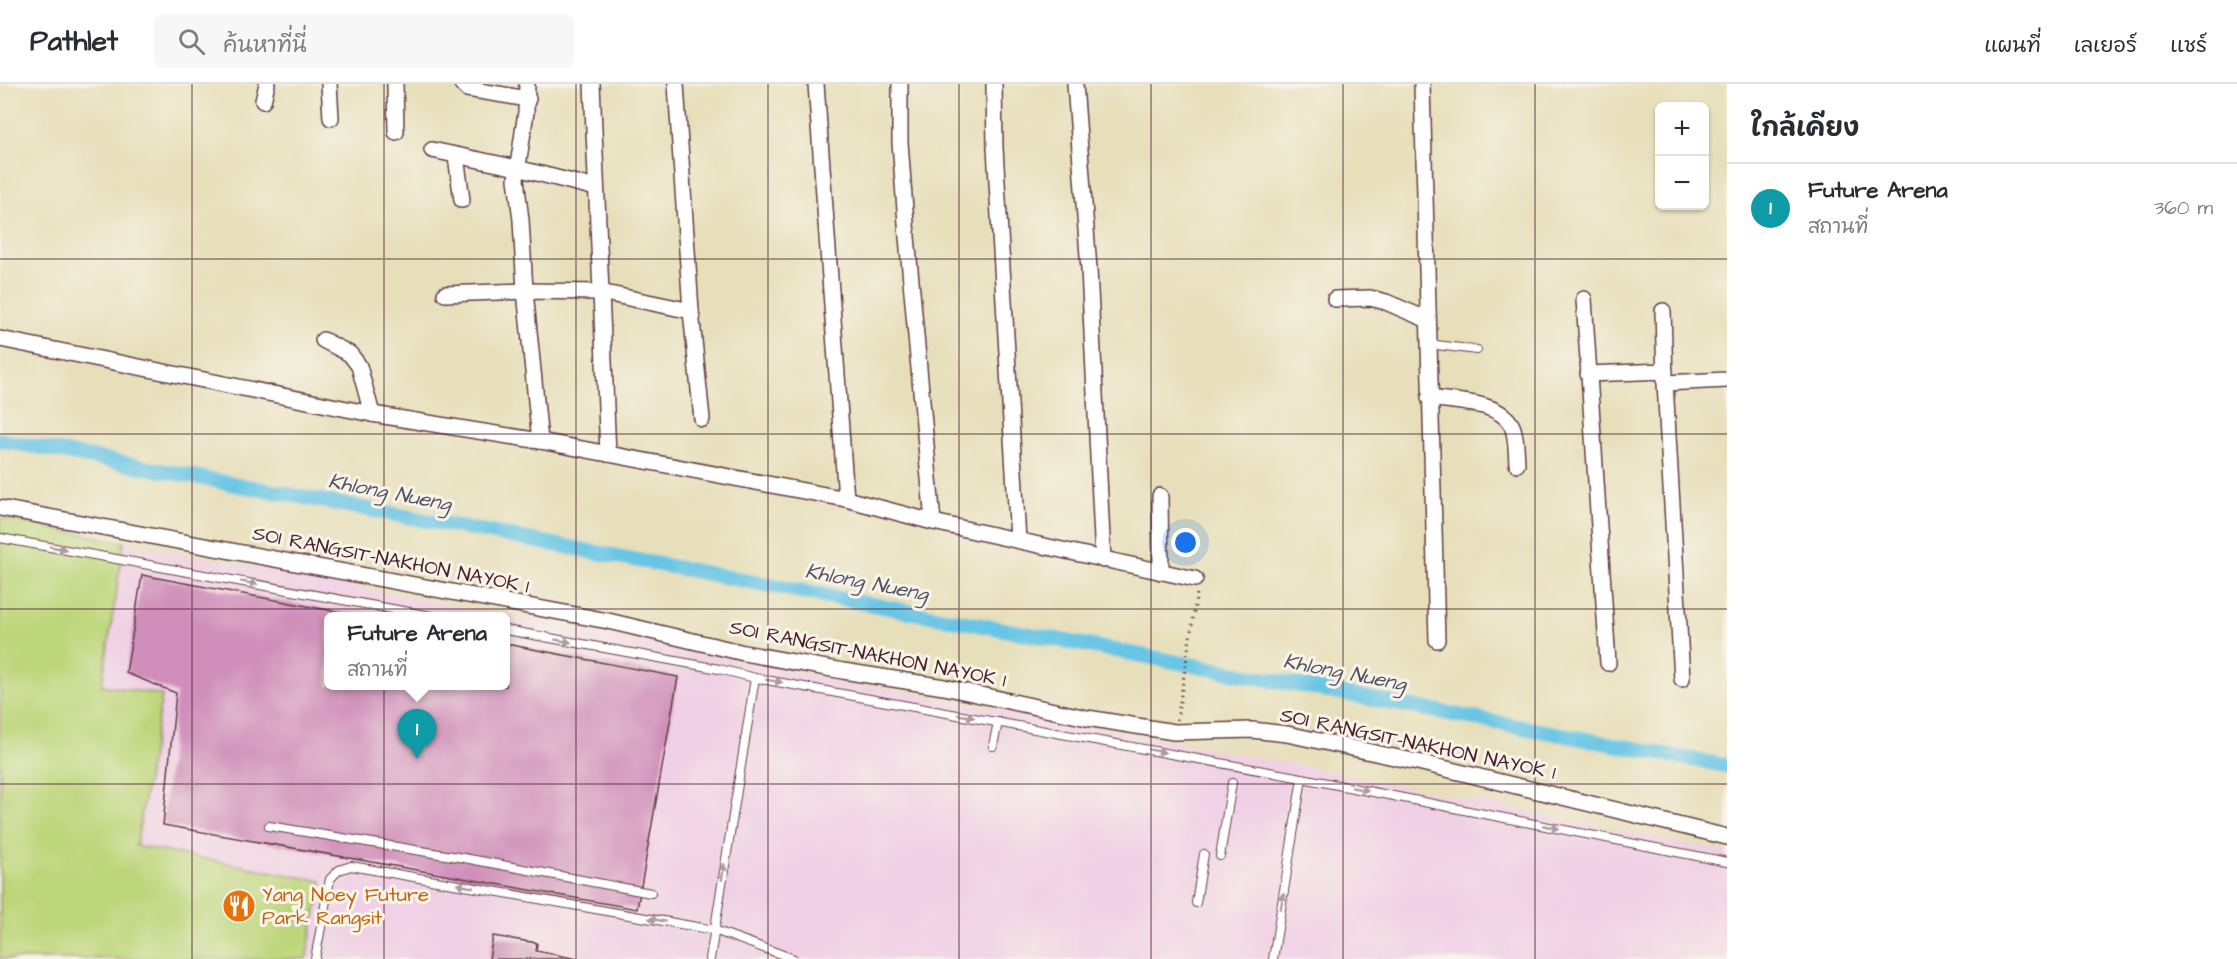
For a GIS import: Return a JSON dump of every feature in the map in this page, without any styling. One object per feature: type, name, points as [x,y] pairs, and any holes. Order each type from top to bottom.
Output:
[{"type":"street","points":[[263,101],[267,84]]},
{"type":"street","points":[[329,84],[330,118]]},
{"type":"street","points":[[394,84],[396,132]]},
{"type":"street","points":[[462,84],[467,89],[527,92],[517,168],[525,291],[540,441]]},
{"type":"street","points":[[592,84],[608,454]]},
{"type":"street","points":[[676,84],[691,311],[702,419]]},
{"type":"street","points":[[816,84],[846,499]]},
{"type":"street","points":[[900,84],[903,189],[933,522]]},
{"type":"street","points":[[994,84],[995,148],[1018,540]]},
{"type":"street","points":[[1075,84],[1089,269],[1103,560]]},
{"type":"street","points":[[1422,84],[1437,640]]},
{"type":"street","points":[[432,150],[517,168],[596,189]]},
{"type":"street","points":[[456,156],[462,200]]},
{"type":"street","points":[[445,294],[525,291],[600,292],[691,311]]},
{"type":"street","points":[[1335,299],[1378,300],[1428,320]]},
{"type":"street","points":[[1584,299],[1608,663]]},
{"type":"street","points":[[1663,311],[1682,679]]},
{"type":"street","points":[[0,339],[372,414],[540,441],[846,499],[933,522],[1195,579]]},
{"type":"street","points":[[323,340],[350,354],[359,366],[372,414]]},
{"type":"street","points":[[1588,374],[1727,380]]},
{"type":"street","points":[[1429,398],[1489,407],[1503,414],[1511,425],[1516,439],[1517,464]]},
{"type":"street","points":[[1160,496],[1161,572]]},
{"type":"street","name":"SOI RANGSIT-NAKHON NAYOK 1","points":[[0,508],[608,621],[744,653],[944,687],[1087,718],[1174,732],[1252,730],[1287,734],[1422,763],[1727,837]]},
{"type":"lane","points":[[1428,344],[1477,350]]},
{"type":"lane","points":[[0,538],[409,612]]},
{"type":"lane","points":[[510,631],[1302,778],[1727,862]]},
{"type":"lane","points":[[710,959],[755,678]]},
{"type":"lane","points":[[993,746],[998,722]]},
{"type":"lane","points":[[1273,959],[1302,778]]},
{"type":"lane","points":[[1220,856],[1232,783]]},
{"type":"lane","points":[[269,826],[464,858],[651,893]]},
{"type":"lane","points":[[1196,903],[1204,854]]},
{"type":"lane","points":[[315,959],[330,879],[339,870],[351,866],[714,930],[794,959]]},
{"type":"path","points":[[1177,717],[1198,597]]},
{"type":"shaded area","points":[[0,518],[487,612],[324,612],[324,690],[510,690],[510,616],[1303,766],[1727,852],[1727,959],[0,959]]},
{"type":"green space","points":[[0,518],[124,542],[102,685],[162,695],[136,846],[322,881],[306,959],[0,959]]},
{"type":"building","points":[[142,575],[339,612],[324,612],[324,690],[510,690],[510,645],[678,677],[637,909],[163,825],[176,693],[126,673]]},
{"type":"building","points":[[493,936],[537,943],[536,951],[578,959],[489,959]]},
{"type":"waterway","name":"Khlong Nueng","points":[[0,440],[1727,766]]},
{"type":"place","name":"Future Arena","points":[[417,759]]},
{"type":"place","name":"Yang Noey Future Park Rangsit","points":[[239,906]]}]
